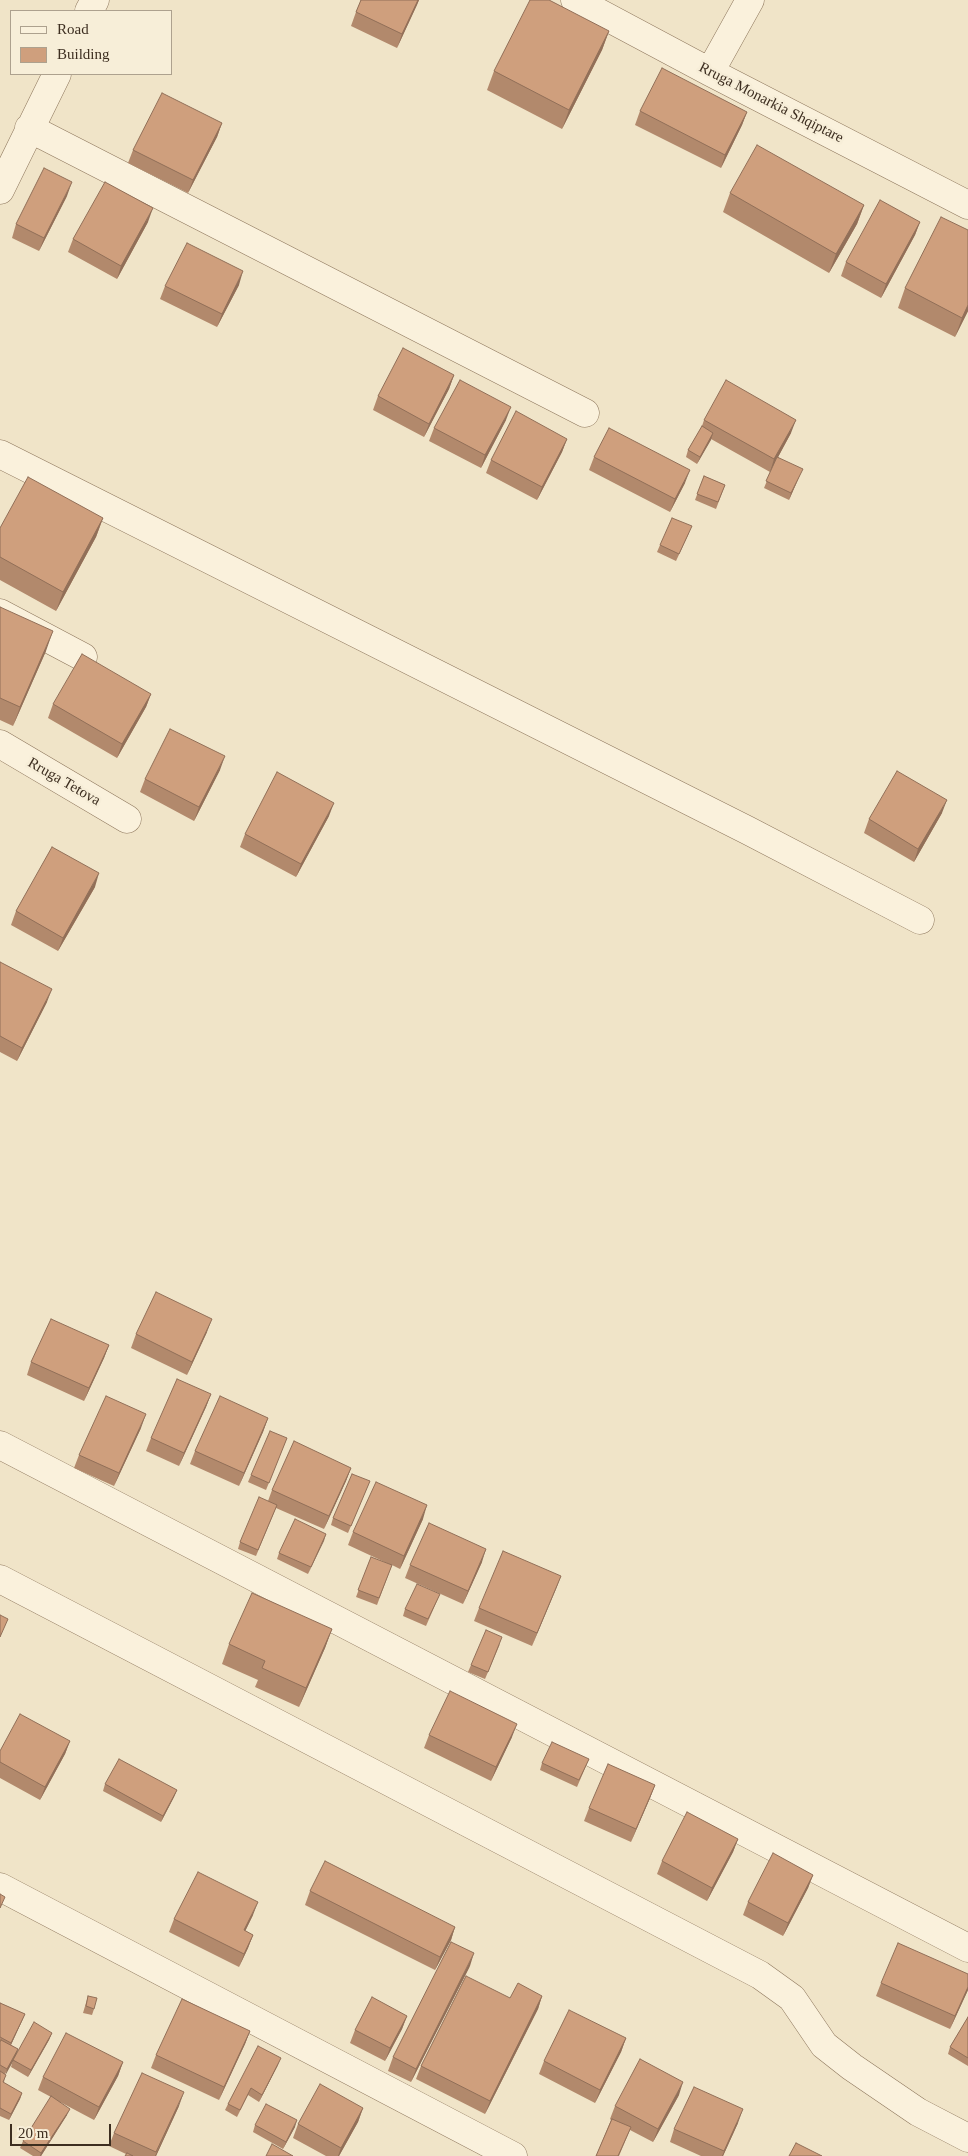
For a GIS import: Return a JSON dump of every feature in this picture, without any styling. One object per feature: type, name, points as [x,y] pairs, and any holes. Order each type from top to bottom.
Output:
[{"type":"street","name":"Rruga Monarkia Shqiptare","points":[[575,0],[968,205]]},
{"type":"street","points":[[710,72],[750,0]]},
{"type":"street","points":[[0,190],[56,75]]},
{"type":"street","points":[[29,128],[586,413]]},
{"type":"street","points":[[0,454],[729,821],[920,920]]},
{"type":"street","points":[[0,613],[83,657]]},
{"type":"street","name":"Rruga Tetova","points":[[0,744],[127,819]]},
{"type":"street","points":[[0,1445],[968,1948]]},
{"type":"street","points":[[0,1579],[760,1975],[792,1998],[824,2045],[852,2067],[918,2112],[968,2138]]},
{"type":"street","points":[[0,1888],[513,2156]]},
{"type":"building","points":[[361,0],[418,0],[402,34],[356,12]]},
{"type":"building","points":[[530,0],[549,0],[609,31],[569,110],[494,71]]},
{"type":"building","points":[[662,68],[747,112],[725,155],[640,111]]},
{"type":"building","points":[[162,93],[222,123],[193,180],[133,150]]},
{"type":"building","points":[[757,145],[864,205],[836,254],[730,193]]},
{"type":"building","points":[[44,168],[72,182],[44,238],[16,224]]},
{"type":"building","points":[[105,182],[153,208],[121,266],[73,239]]},
{"type":"building","points":[[880,200],[920,222],[886,284],[846,262]]},
{"type":"building","points":[[941,217],[968,230],[968,305],[962,318],[905,288]]},
{"type":"building","points":[[187,243],[243,271],[222,314],[165,286]]},
{"type":"building","points":[[403,348],[454,375],[429,424],[378,396]]},
{"type":"building","points":[[460,380],[511,407],[485,455],[434,428]]},
{"type":"building","points":[[726,380],[796,420],[774,459],[704,420]]},
{"type":"building","points":[[516,411],[567,439],[542,487],[491,460]]},
{"type":"building","points":[[702,426],[713,433],[700,457],[688,450]]},
{"type":"building","points":[[609,428],[690,470],[675,499],[594,457]]},
{"type":"building","points":[[777,457],[803,469],[791,493],[766,481]]},
{"type":"building","points":[[704,476],[725,485],[718,502],[697,494]]},
{"type":"building","points":[[28,477],[103,518],[63,592],[0,557],[0,528]]},
{"type":"building","points":[[672,518],[692,526],[679,554],[660,545]]},
{"type":"building","points":[[0,607],[53,631],[20,707],[0,698]]},
{"type":"building","points":[[82,654],[151,694],[122,744],[53,704]]},
{"type":"building","points":[[170,729],[225,756],[199,807],[145,779]]},
{"type":"building","points":[[897,771],[947,800],[918,849],[869,819]]},
{"type":"building","points":[[277,772],[334,803],[301,864],[245,834]]},
{"type":"building","points":[[52,847],[99,873],[63,938],[16,911]]},
{"type":"building","points":[[0,962],[52,989],[22,1048],[0,1036]]},
{"type":"building","points":[[156,1292],[212,1319],[192,1362],[136,1334]]},
{"type":"building","points":[[51,1319],[109,1345],[89,1388],[31,1362]]},
{"type":"building","points":[[177,1379],[211,1394],[184,1453],[151,1438]]},
{"type":"building","points":[[106,1396],[146,1414],[119,1473],[79,1455]]},
{"type":"building","points":[[220,1396],[268,1418],[244,1473],[195,1451]]},
{"type":"building","points":[[270,1431],[287,1438],[269,1483],[251,1475]]},
{"type":"building","points":[[294,1441],[351,1468],[329,1516],[272,1490]]},
{"type":"building","points":[[352,1474],[370,1481],[351,1526],[333,1518]]},
{"type":"building","points":[[376,1482],[427,1505],[404,1556],[353,1532]]},
{"type":"building","points":[[259,1497],[277,1505],[258,1550],[240,1542]]},
{"type":"building","points":[[295,1519],[326,1534],[311,1567],[279,1553]]},
{"type":"building","points":[[429,1523],[486,1549],[468,1591],[410,1565]]},
{"type":"building","points":[[503,1551],[561,1576],[537,1633],[479,1608]]},
{"type":"building","points":[[371,1557],[392,1565],[379,1598],[358,1590]]},
{"type":"building","points":[[417,1584],[440,1594],[428,1619],[405,1609]]},
{"type":"building","points":[[252,1593],[332,1629],[306,1688],[262,1668],[265,1661],[229,1644]]},
{"type":"building","points":[[0,1615],[8,1619],[0,1637]]},
{"type":"building","points":[[486,1630],[502,1637],[488,1672],[471,1665]]},
{"type":"building","points":[[450,1691],[517,1724],[496,1767],[429,1735]]},
{"type":"building","points":[[20,1714],[70,1741],[45,1787],[0,1762],[0,1751]]},
{"type":"building","points":[[552,1742],[589,1759],[579,1780],[542,1763]]},
{"type":"building","points":[[119,1759],[177,1790],[163,1816],[105,1784]]},
{"type":"building","points":[[608,1764],[655,1785],[636,1829],[589,1808]]},
{"type":"building","points":[[687,1812],[738,1839],[712,1888],[662,1861]]},
{"type":"building","points":[[773,1853],[813,1875],[788,1923],[748,1902]]},
{"type":"building","points":[[325,1861],[455,1927],[440,1957],[310,1891]]},
{"type":"building","points":[[198,1872],[258,1902],[244,1930],[253,1935],[244,1954],[174,1919]]},
{"type":"building","points":[[0,1894],[5,1897],[0,1908]]},
{"type":"building","points":[[451,1942],[474,1953],[416,2069],[393,2057]]},
{"type":"building","points":[[898,1943],[968,1974],[968,1987],[955,2016],[881,1983]]},
{"type":"building","points":[[466,1976],[510,1998],[518,1983],[542,1996],[490,2101],[421,2066]]},
{"type":"building","points":[[88,1996],[97,1998],[94,2009],[86,2006]]},
{"type":"building","points":[[372,1997],[407,2016],[390,2048],[355,2030]]},
{"type":"building","points":[[182,1999],[250,2031],[224,2087],[156,2055]]},
{"type":"building","points":[[0,2003],[25,2014],[11,2043],[0,2037]]},
{"type":"building","points":[[569,2010],[626,2038],[600,2090],[544,2061]]},
{"type":"building","points":[[968,2017],[968,2058],[950,2047]]},
{"type":"building","points":[[34,2022],[52,2033],[31,2070],[13,2060]]},
{"type":"building","points":[[66,2033],[123,2062],[99,2107],[43,2077]]},
{"type":"building","points":[[1,2040],[18,2049],[7,2069],[0,2065]]},
{"type":"building","points":[[258,2046],[281,2058],[262,2095],[251,2088],[240,2110],[228,2104]]},
{"type":"building","points":[[640,2059],[683,2082],[658,2129],[615,2106]]},
{"type":"building","points":[[0,2071],[6,2075],[3,2082],[22,2093],[11,2114],[0,2108]]},
{"type":"building","points":[[142,2073],[184,2092],[156,2152],[114,2133]]},
{"type":"building","points":[[320,2084],[363,2108],[341,2148],[298,2124]]},
{"type":"building","points":[[694,2087],[743,2109],[724,2151],[674,2129]]},
{"type":"building","points":[[51,2096],[70,2109],[41,2153],[23,2141]]},
{"type":"building","points":[[266,2104],[297,2120],[286,2142],[255,2125]]},
{"type":"building","points":[[612,2119],[631,2127],[618,2156],[596,2156]]},
{"type":"building","points":[[796,2143],[822,2156],[789,2156]]},
{"type":"building","points":[[272,2144],[293,2156],[266,2156]]}]
